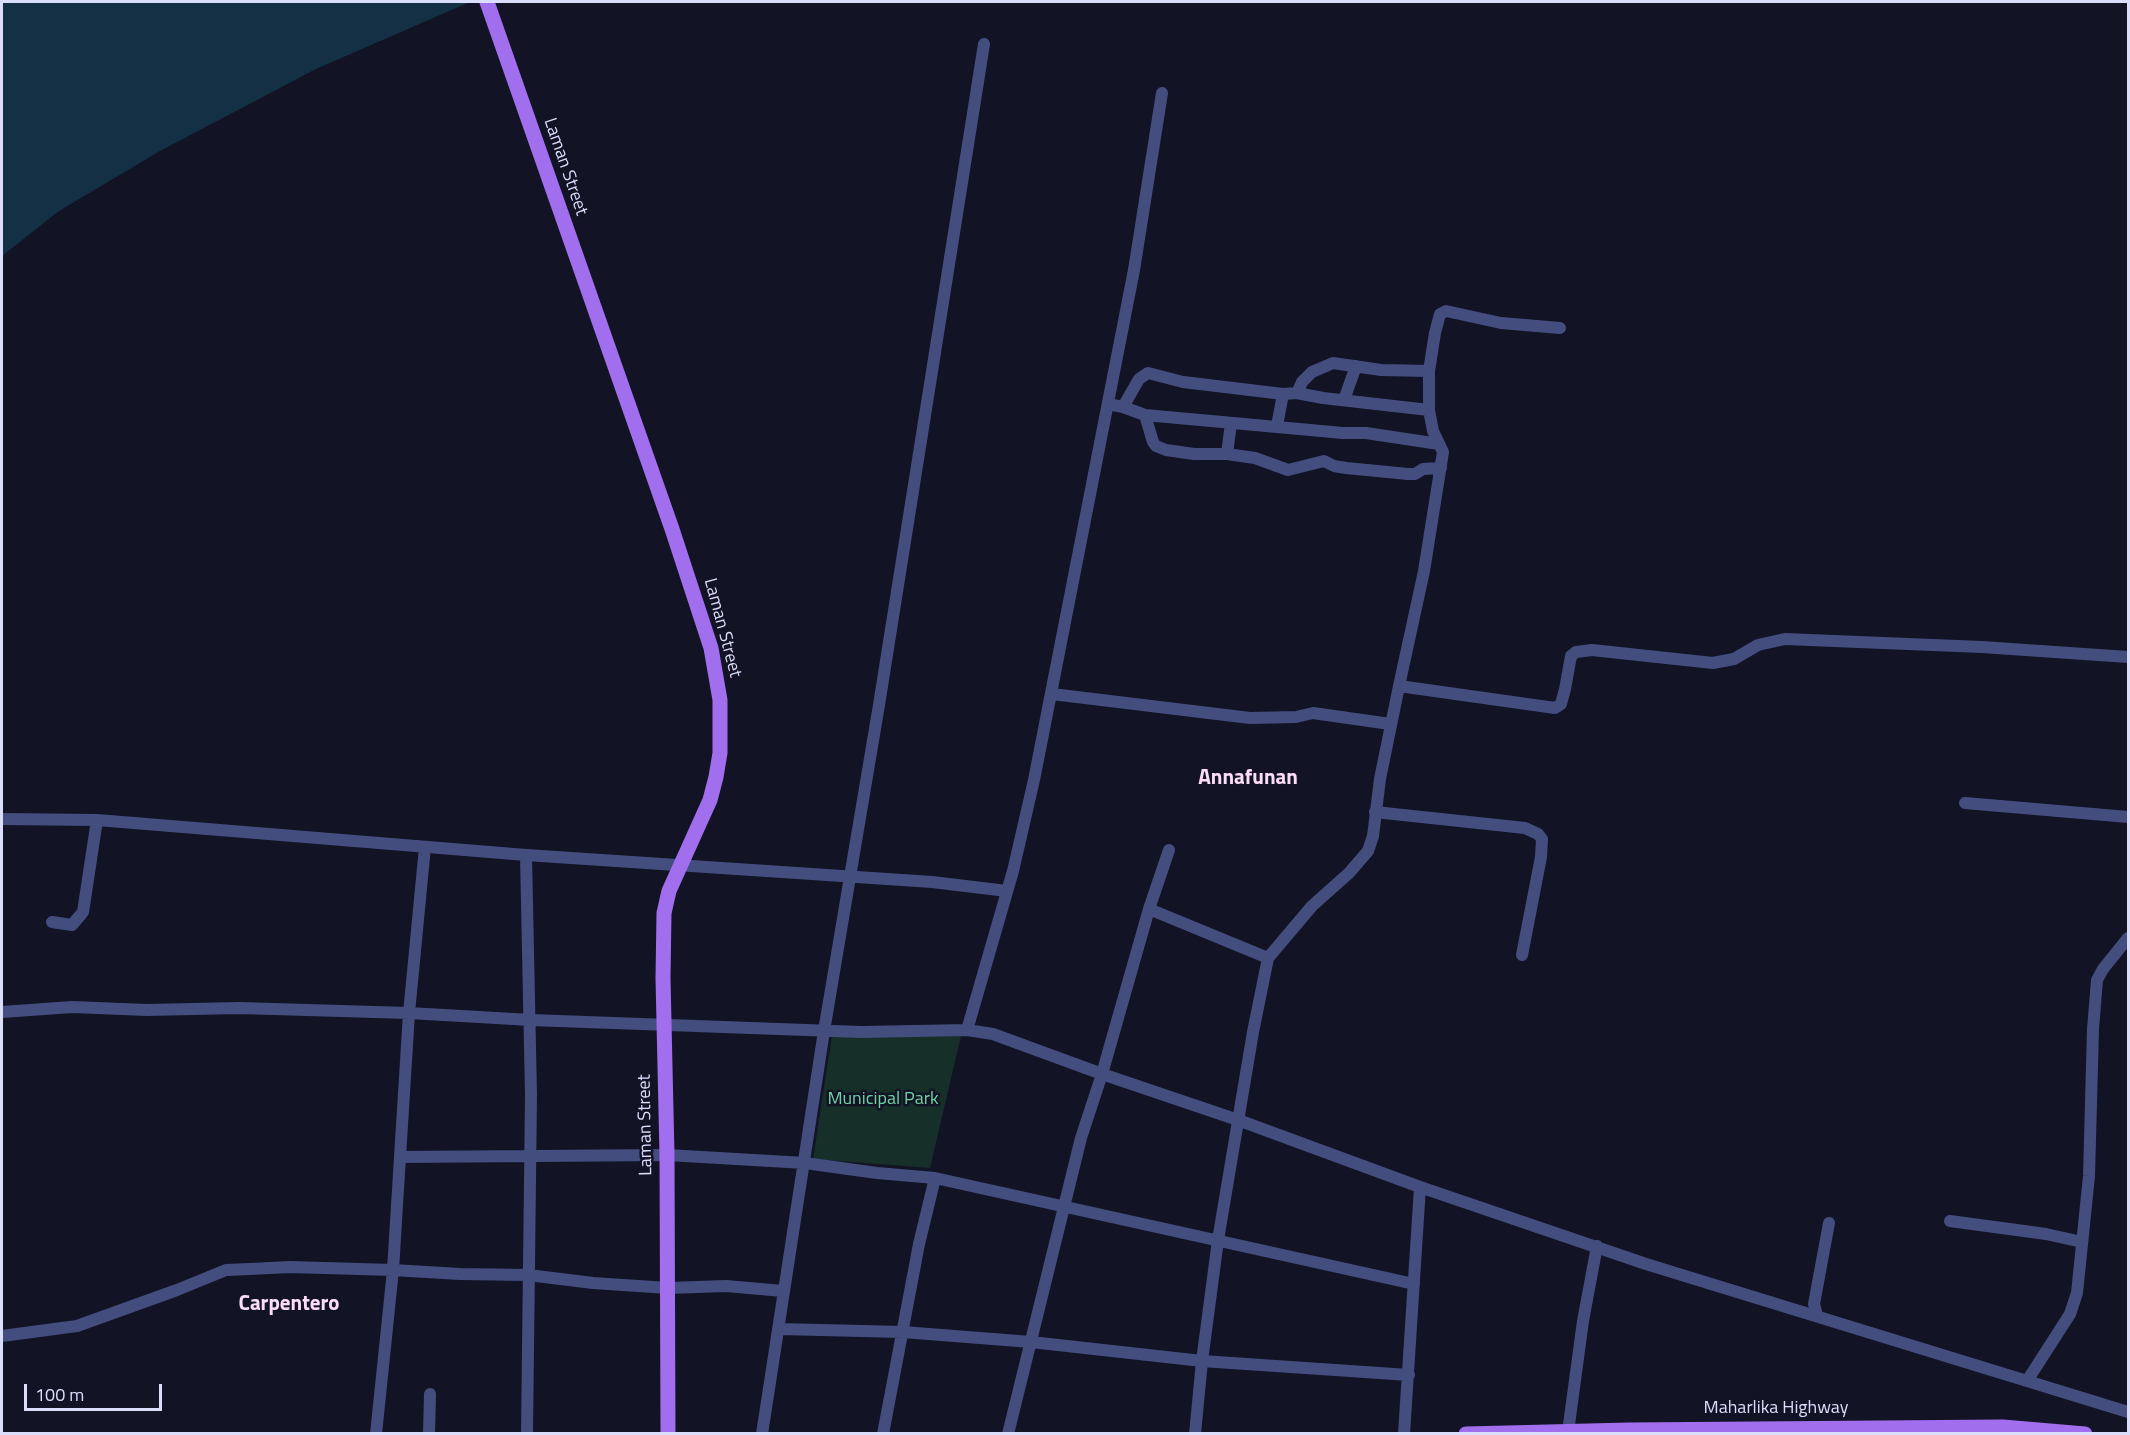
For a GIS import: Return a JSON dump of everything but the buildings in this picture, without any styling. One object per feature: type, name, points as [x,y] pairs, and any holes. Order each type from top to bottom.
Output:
[{"type":"main road","name":"Laman Street","points":[[487,2],[672,529],[705,628],[720,700],[720,753],[710,800],[669,891],[664,913],[668,1434]]},
{"type":"main road","name":"Maharlika Highway","points":[[1466,1434],[2003,1427],[2085,1434]]},
{"type":"street","points":[[762,1434],[824,1031],[984,44]]},
{"type":"street","points":[[967,1030],[1023,830],[1052,694],[1134,270],[1162,93]]},
{"type":"street","points":[[1195,1434],[1218,1240],[1268,958],[1312,906],[1349,873],[1368,851],[1373,836],[1390,724],[1424,571],[1441,468],[1443,452],[1433,431],[1429,410],[1429,371],[1440,314],[1446,311],[1501,323],[1560,328]]},
{"type":"street","points":[[1297,393],[1302,382],[1312,372],[1333,363],[1402,371],[1429,371]]},
{"type":"street","points":[[1344,400],[1356,366]]},
{"type":"street","points":[[1123,407],[1139,379],[1148,373],[1183,382],[1283,394],[1297,393],[1429,410]]},
{"type":"street","points":[[1276,426],[1283,394]]},
{"type":"street","points":[[1108,404],[1144,415],[1343,433],[1366,433],[1439,444]]},
{"type":"street","points":[[1144,415],[1153,442],[1156,446],[1166,450],[1255,458],[1288,470],[1324,461],[1340,467],[1408,474],[1415,474],[1423,469],[1441,468]]},
{"type":"street","points":[[1227,454],[1231,423]]},
{"type":"street","points":[[1399,686],[1556,708],[1561,704],[1566,689],[1571,656],[1576,652],[1592,650],[1713,663],[1734,659],[1758,645],[1785,639],[1982,647],[2128,657]]},
{"type":"street","points":[[1052,694],[1250,718],[1296,717],[1313,713],[1390,724]]},
{"type":"street","points":[[1965,803],[2128,817]]},
{"type":"street","points":[[1376,812],[1525,828],[1538,834],[1542,839],[1541,857],[1522,955]]},
{"type":"street","points":[[2,819],[97,820],[526,855],[851,875],[1007,891]]},
{"type":"street","points":[[52,922],[72,925],[82,912],[97,820]]},
{"type":"street","points":[[376,1434],[393,1270],[409,1013],[425,847]]},
{"type":"street","points":[[1008,1434],[1081,1138],[1102,1074],[1149,909],[1169,850]]},
{"type":"street","points":[[526,855],[531,1020],[526,1434]]},
{"type":"street","points":[[1149,909],[1268,958]]},
{"type":"street","points":[[2027,1381],[2070,1314],[2076,1293],[2089,1176],[2093,1029],[2097,980],[2128,938]]},
{"type":"street","points":[[2,1012],[72,1007],[147,1010],[239,1008],[824,1031],[967,1030],[1011,1040],[1420,1187],[1646,1264],[2128,1412]]},
{"type":"street","points":[[400,1156],[667,1155],[805,1163],[935,1178],[1414,1284]]},
{"type":"street","points":[[883,1434],[919,1244],[935,1178]]},
{"type":"street","points":[[1404,1434],[1420,1187]]},
{"type":"street","points":[[1950,1221],[2046,1234],[2082,1242]]},
{"type":"street","points":[[1817,1315],[1814,1304],[1829,1223]]},
{"type":"street","points":[[1568,1432],[1582,1321],[1597,1246]]},
{"type":"street","points":[[2,1336],[76,1326],[226,1270],[290,1267],[528,1275],[593,1283],[668,1288],[726,1286],[783,1291]]},
{"type":"street","points":[[779,1329],[903,1332],[1031,1342],[1202,1361],[1408,1375]]},
{"type":"street","points":[[429,1434],[430,1394]]},
{"type":"green space","name":"Municipal Park","points":[[832,1035],[961,1036],[930,1168],[813,1159]]},
{"type":"water","points":[[2,2],[470,2],[316,69],[160,151],[59,211],[2,256]]},
{"type":"district","name":"Annafunan","points":[[1248,779]]},
{"type":"district","name":"Carpentero","points":[[289,1305]]}]
